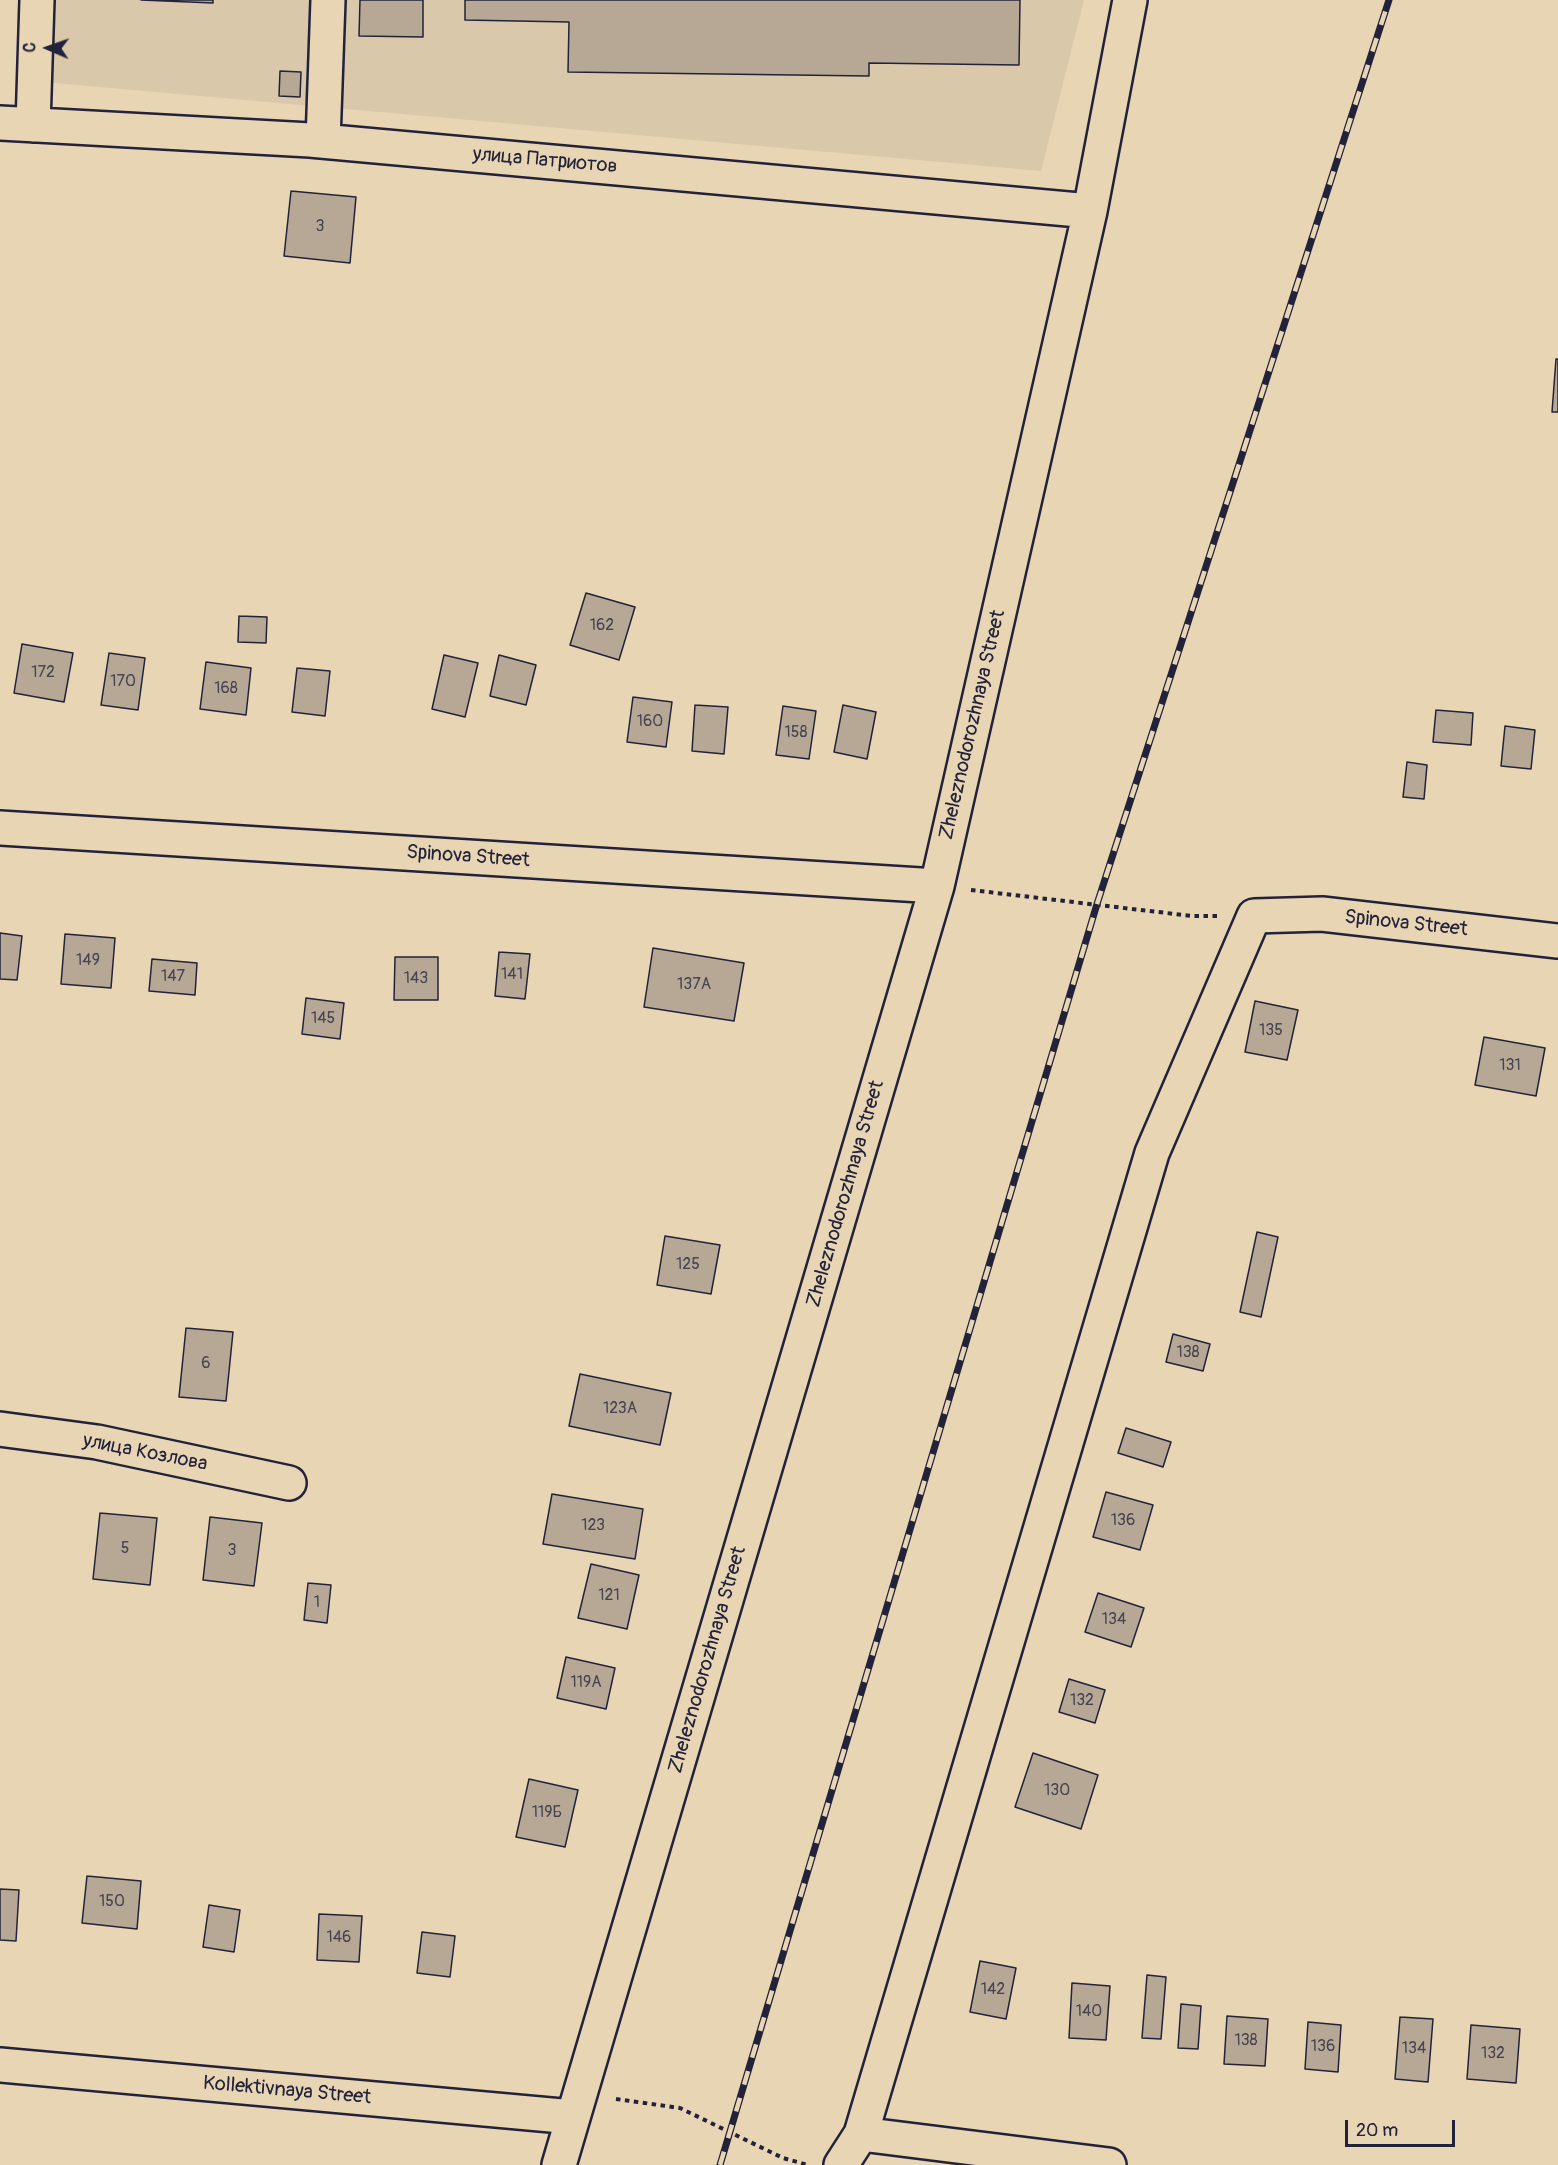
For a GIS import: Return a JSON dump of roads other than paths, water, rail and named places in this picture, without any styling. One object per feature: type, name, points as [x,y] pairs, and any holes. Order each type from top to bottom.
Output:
[{"type":"street","points":[[33,125],[37,0]]},
{"type":"street","points":[[322,141],[328,0]]},
{"type":"street","name":"Zheleznodorozhnaya Street","points":[[559,2165],[937,886],[1090,211],[1130,0]]},
{"type":"street","name":"улица Патриотов","points":[[0,123],[322,141],[1090,211]]},
{"type":"street","name":"Spinova Street","points":[[0,828],[937,886]]},
{"type":"street","name":"Spinova Street","points":[[861,2134],[1152,1153],[1254,916],[1322,914],[1558,941]]},
{"type":"street","name":"улица Козлова","points":[[0,1429],[97,1442],[289,1483]]},
{"type":"street","name":"Kollektivnaya Street","points":[[0,2065],[573,2118]]},
{"type":"street","points":[[841,2165],[861,2134],[1109,2165]]},
{"type":"railway","points":[[720,2165],[1097,904],[1389,0]]}]
